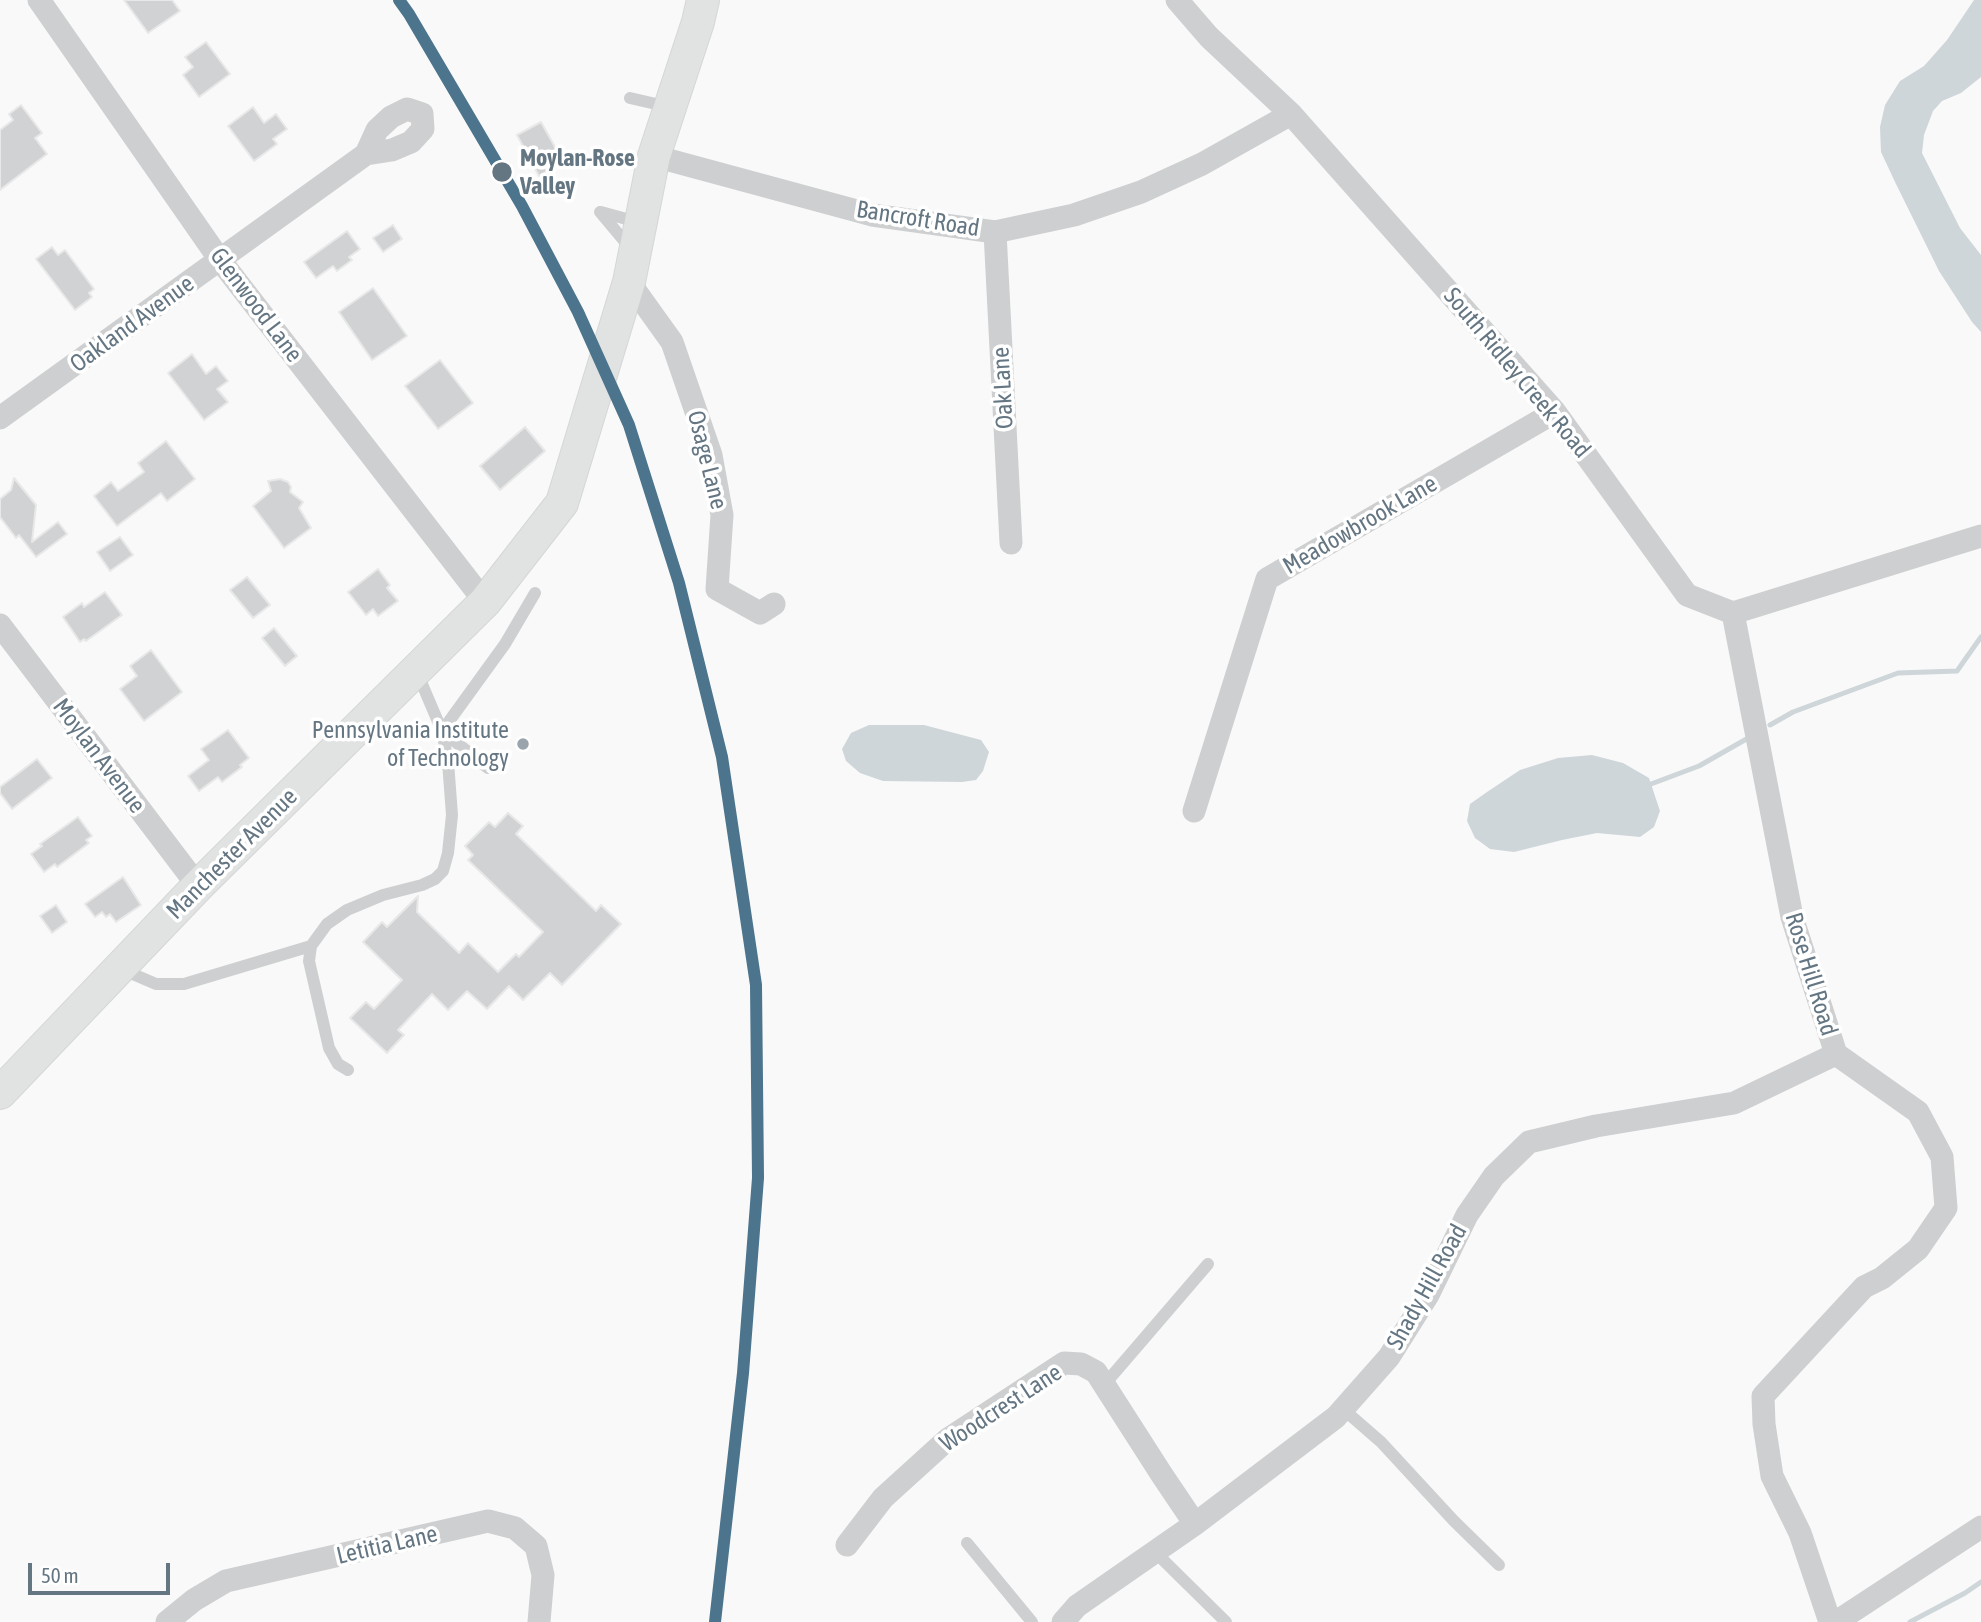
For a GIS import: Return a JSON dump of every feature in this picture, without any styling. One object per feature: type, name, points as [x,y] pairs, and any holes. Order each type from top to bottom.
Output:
[{"type":"street","name":"Glenwood Lane","points":[[39,0],[220,260],[485,602]]},
{"type":"street","name":"Manchester Avenue","points":[[0,1093],[198,886],[485,602],[562,503],[632,268],[654,156],[703,0]]},
{"type":"street","name":"South Ridley Creek Road","points":[[1177,0],[1209,37],[1291,114],[1555,412],[1687,594],[1733,613]]},
{"type":"street","name":"Bancroft Road","points":[[654,156],[872,215],[995,232],[1074,215],[1141,192],[1202,164],[1291,114]]},
{"type":"street","name":"Oakland Avenue","points":[[0,418],[366,154]]},
{"type":"street","name":"Oak Lane","points":[[995,232],[1011,544]]},
{"type":"street","name":"Osage Lane","points":[[632,268],[672,342],[711,455],[722,515],[717,589],[760,613],[774,604]]},
{"type":"street","name":"Meadowbrook Lane","points":[[1194,811],[1267,579],[1555,412]]},
{"type":"street","points":[[1733,613],[1981,536]]},
{"type":"street","name":"Rose Hill Road","points":[[1733,613],[1792,917],[1836,1054],[1918,1112],[1942,1157],[1946,1208],[1918,1249],[1882,1278],[1864,1287],[1763,1396],[1763,1424],[1772,1476],[1800,1533],[1830,1622]]},
{"type":"street","name":"Moylan Avenue","points":[[0,625],[198,886]]},
{"type":"street","name":"Shady Hill Road","points":[[1063,1622],[1077,1606],[1195,1524],[1336,1417],[1389,1357],[1428,1296],[1467,1215],[1493,1176],[1529,1142],[1596,1126],[1734,1103],[1836,1054]]},
{"type":"street","name":"Woodcrest Lane","points":[[847,1545],[883,1498],[948,1439],[1064,1363],[1081,1364],[1096,1372],[1195,1524]]},
{"type":"street","name":"Letitia Lane","points":[[167,1622],[194,1600],[226,1581],[488,1521],[515,1528],[536,1546],[543,1575],[539,1622]]},
{"type":"street","points":[[1836,1622],[1981,1527]]},
{"type":"lane","points":[[630,98],[669,107]]},
{"type":"lane","points":[[632,268],[600,212],[641,223]]},
{"type":"lane","points":[[442,731],[505,645],[535,593]]},
{"type":"lane","points":[[348,1070],[338,1064],[329,1048],[309,961],[312,946],[327,924],[347,910],[383,895],[422,885],[435,878],[443,871],[448,853],[452,815],[448,762],[442,731],[416,670]]},
{"type":"lane","points":[[442,731],[488,768]]},
{"type":"lane","points":[[119,968],[156,984],[184,984],[312,946]]},
{"type":"lane","points":[[1104,1385],[1208,1264]]},
{"type":"lane","points":[[1343,1409],[1381,1442],[1499,1565]]},
{"type":"lane","points":[[967,1542],[1032,1622]]},
{"type":"lane","points":[[1155,1552],[1226,1622]]},
{"type":"shaded area","points":[[1974,0],[1981,0],[1981,77],[1961,93],[1942,101],[1933,111],[1924,135],[1922,153],[1960,228],[1981,255],[1981,332],[1939,271],[1896,184],[1881,152],[1880,127],[1885,105],[1900,81],[1924,66],[1947,40]]},
{"type":"shaded area","points":[[869,725],[924,725],[981,740],[989,752],[983,771],[976,780],[883,781],[860,773],[846,761],[842,749],[851,733]]},
{"type":"shaded area","points":[[1592,755],[1623,763],[1649,778],[1660,811],[1654,827],[1640,837],[1597,833],[1514,852],[1490,849],[1475,838],[1467,821],[1470,804],[1520,770],[1558,758]]},
{"type":"building","points":[[124,0],[172,0],[180,11],[148,33]]},
{"type":"building","points":[[206,42],[230,74],[199,97],[183,75],[193,67],[185,57]]},
{"type":"building","points":[[21,105],[42,133],[35,138],[47,154],[0,190],[0,130],[13,120],[9,114]]},
{"type":"building","points":[[253,107],[264,123],[276,114],[287,129],[273,139],[277,144],[254,161],[228,126]]},
{"type":"building","name":"Moylan-Rose Valley","points":[[541,122],[564,163],[539,176],[517,135]]},
{"type":"building","points":[[393,225],[402,239],[383,252],[373,238]]},
{"type":"building","points":[[347,231],[360,249],[349,257],[352,260],[337,271],[333,266],[316,278],[304,262]]},
{"type":"building","points":[[52,247],[58,255],[65,250],[94,289],[89,293],[92,297],[75,310],[36,259]]},
{"type":"building","points":[[373,288],[407,336],[372,360],[339,312]]},
{"type":"building","points":[[192,354],[206,374],[216,366],[228,381],[217,389],[228,402],[204,420],[168,373]]},
{"type":"building","points":[[440,360],[473,403],[438,429],[405,386]]},
{"type":"building","points":[[525,427],[545,451],[500,490],[480,466]]},
{"type":"building","points":[[166,441],[195,479],[167,501],[161,493],[117,526],[94,496],[111,482],[118,491],[144,472],[138,463]]},
{"type":"building","points":[[14,478],[36,505],[32,542],[58,522],[67,534],[36,557],[19,535],[16,538],[0,517],[0,499],[11,490]]},
{"type":"building","points":[[280,479],[288,482],[290,492],[303,502],[299,508],[311,528],[284,548],[253,506],[271,491],[268,481]]},
{"type":"building","points":[[120,537],[133,555],[110,571],[97,552]]},
{"type":"building","points":[[378,569],[390,585],[387,588],[398,601],[378,616],[373,609],[366,615],[348,592]]},
{"type":"building","points":[[247,577],[270,605],[253,618],[230,590]]},
{"type":"building","points":[[105,592],[122,615],[86,641],[84,639],[80,642],[63,617],[82,603],[84,607]]},
{"type":"building","points":[[274,628],[297,656],[285,666],[262,638]]},
{"type":"building","points":[[151,650],[182,692],[144,721],[120,689],[137,676],[130,666]]},
{"type":"building","points":[[228,730],[249,758],[222,782],[218,777],[199,791],[188,776],[209,760],[201,749]]},
{"type":"building","points":[[37,759],[52,778],[12,809],[0,793],[0,787]]},
{"type":"building","points":[[508,813],[523,826],[516,834],[596,911],[601,905],[621,924],[562,985],[550,973],[523,1000],[509,986],[487,1009],[467,991],[448,1010],[432,994],[398,1030],[404,1035],[387,1053],[350,1018],[366,1002],[374,1009],[402,980],[363,942],[382,922],[387,927],[418,896],[417,912],[459,953],[468,943],[498,972],[516,954],[519,957],[543,932],[468,860],[473,855],[465,846],[489,822],[495,827]]},
{"type":"building","points":[[78,817],[92,836],[86,840],[89,843],[57,867],[55,864],[44,872],[31,854],[42,846],[40,844]]},
{"type":"building","points":[[123,877],[141,905],[116,922],[110,914],[106,917],[102,912],[95,917],[85,904]]},
{"type":"building","points":[[56,905],[67,922],[52,933],[40,916]]},
{"type":"waterway","points":[[1770,725],[1793,712],[1898,673],[1957,671],[1981,637]]},
{"type":"waterway","points":[[1651,784],[1699,766],[1750,737]]},
{"type":"waterway","points":[[1910,1622],[1981,1582]]},
{"type":"transit line","points":[[399,0],[522,206],[578,312],[629,425],[679,583],[722,757],[756,985],[758,1178],[743,1373],[715,1622]]},
{"type":"place","name":"Moylan-Rose Valley","points":[[502,172]]},
{"type":"place","name":"Pennsylvania Institute of Technology","points":[[523,744]]}]
